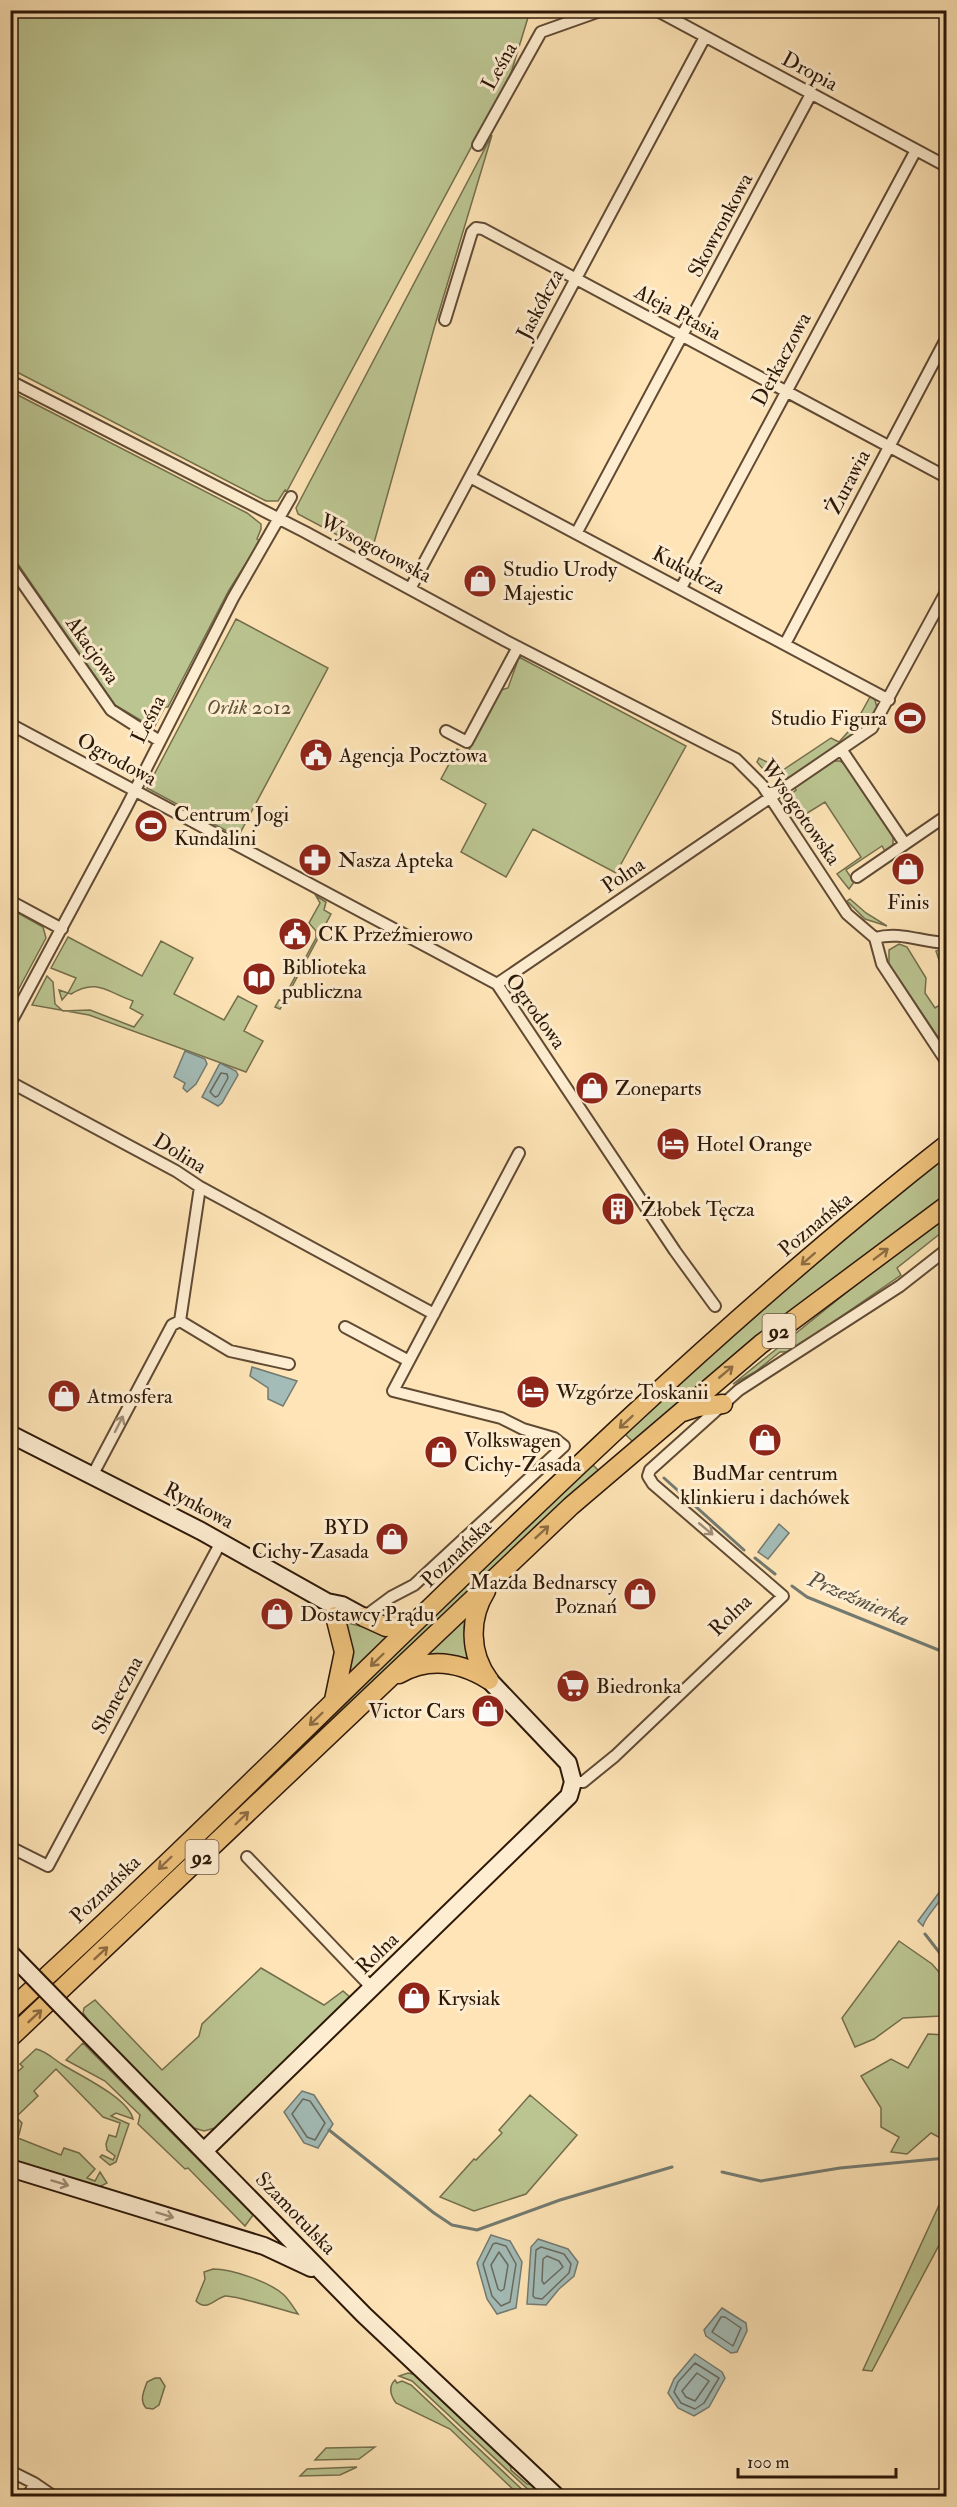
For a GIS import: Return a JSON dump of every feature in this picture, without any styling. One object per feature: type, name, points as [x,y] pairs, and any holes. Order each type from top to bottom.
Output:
[{"type":"main road","name":"Poznańska","points":[[10,2010],[692,1360],[836,1235],[946,1145]]},
{"type":"main road","name":"Poznańska","points":[[10,2038],[566,1511],[761,1344],[946,1206]]},
{"type":"main road","points":[[669,1421],[692,1409],[723,1404]]},
{"type":"main road","points":[[489,1680],[477,1654],[473,1626],[481,1601],[500,1572]]},
{"type":"main road","points":[[331,1609],[344,1652],[334,1702]]},
{"type":"main road","points":[[364,1617],[386,1628],[420,1619]]},
{"type":"main road","points":[[373,1693],[404,1671],[432,1663],[462,1666],[489,1680]]},
{"type":"street","name":"Leśna","points":[[478,145],[541,32],[603,10]]},
{"type":"street","name":"Dropia","points":[[656,10],[946,166]]},
{"type":"street","name":"Jaskółcza","points":[[410,589],[705,37]]},
{"type":"street","name":"Skowronkowa","points":[[577,532],[811,94]]},
{"type":"street","name":"Derkaczowa","points":[[681,588],[916,150]]},
{"type":"street","name":"Aleja Ptasia","points":[[445,320],[470,240],[476,228],[483,229],[946,477]]},
{"type":"street","name":"Żurawia","points":[[785,644],[946,339]]},
{"type":"street","name":"Wysogotowska","points":[[10,381],[278,519],[518,647],[726,753],[744,765],[771,797],[847,914],[875,938]]},
{"type":"street","name":"Kukułcza","points":[[470,477],[889,700]]},
{"type":"street","name":"Leśna","points":[[10,1024],[62,929],[233,598],[291,497]]},
{"type":"street","name":"Akacjowa","points":[[10,565],[111,710],[158,740]]},
{"type":"street","name":"Polna","points":[[497,984],[872,728],[946,592]]},
{"type":"street","points":[[446,731],[467,742],[518,647]]},
{"type":"street","name":"Ogrodowa","points":[[10,723],[497,984],[675,1251],[716,1306]]},
{"type":"street","points":[[841,749],[905,844]]},
{"type":"street","points":[[857,877],[946,816]]},
{"type":"street","points":[[10,902],[62,929]]},
{"type":"street","points":[[946,943],[896,934],[875,938],[882,964],[946,1060]]},
{"type":"street","name":"Dolina","points":[[10,1082],[434,1314]]},
{"type":"street","points":[[345,1327],[409,1361],[519,1153]]},
{"type":"street","points":[[180,1321],[200,1188]]},
{"type":"street","points":[[723,1404],[739,1390],[900,1286],[946,1250]]},
{"type":"street","points":[[180,1321],[231,1351],[289,1364]]},
{"type":"street","points":[[92,1476],[172,1325],[180,1321]]},
{"type":"street","name":"Poznańska","points":[[364,1617],[376,1607],[414,1585],[564,1446],[554,1438],[523,1429],[501,1418],[393,1392],[409,1361]]},
{"type":"street","name":"Rolna","points":[[204,2151],[566,1802],[573,1782],[583,1782],[615,1756],[783,1596],[651,1482],[648,1476],[655,1464],[723,1404]]},
{"type":"street","name":"Rynkowa","points":[[10,1434],[221,1542],[331,1609],[342,1605],[364,1617]]},
{"type":"street","name":"Słoneczna","points":[[10,1847],[48,1866],[221,1542]]},
{"type":"street","points":[[489,1680],[568,1763],[573,1782]]},
{"type":"street","points":[[247,1857],[372,1988]]},
{"type":"street","name":"Szamotulska","points":[[10,1953],[336,2286],[556,2496]]},
{"type":"street","points":[[10,2168],[264,2246],[303,2263],[336,2286]]},
{"type":"street","points":[[10,2471],[53,2496]]},
{"type":"street","points":[[29,2496],[34,2483]]},
{"type":"green space","points":[[10,11],[530,11],[511,73],[287,491],[285,490],[278,501],[266,501],[11,369]]},
{"type":"green space","points":[[492,135],[435,325],[372,550],[401,567],[412,563],[411,568],[403,570],[298,514],[296,508]]},
{"type":"green space","points":[[11,375],[256,500],[255,502]]},
{"type":"green space","points":[[10,386],[251,511],[11,388]]},
{"type":"green space","points":[[10,391],[247,513],[261,524],[257,539],[260,541],[229,590],[168,707],[165,707],[155,726],[152,727],[115,705],[11,554]]},
{"type":"green space","name":"Orlik 2012","points":[[236,619],[328,668],[238,837],[147,788]]},
{"type":"green space","points":[[519,657],[686,746],[616,873],[533,829],[506,877],[461,852],[486,804],[441,779],[457,749],[467,754],[501,690],[508,688]]},
{"type":"green space","points":[[871,695],[877,708],[867,726],[789,779],[786,775],[770,777],[757,762],[759,758],[783,770],[831,738],[839,742],[855,724]]},
{"type":"green space","points":[[832,761],[840,761],[846,765],[893,834],[893,845],[886,853],[882,846],[846,870],[854,882],[849,889],[837,874],[861,857],[825,802],[804,815],[836,863],[831,866],[788,802],[789,796],[796,790],[794,786]]},
{"type":"green space","points":[[316,896],[326,902],[324,910],[331,914],[280,1009],[275,1007],[279,1000],[282,1001],[316,938],[316,931],[309,923],[320,903]]},
{"type":"green space","points":[[850,899],[866,913],[887,926],[865,919],[847,901]]},
{"type":"green space","points":[[11,909],[43,927],[46,938],[16,994],[11,988]]},
{"type":"green space","points":[[68,937],[142,976],[161,941],[193,958],[174,994],[224,1020],[238,996],[257,1006],[244,1031],[263,1041],[246,1072],[89,1015],[66,1011],[90,1010],[134,1027],[143,1015],[130,1008],[133,1001],[102,988],[88,987],[71,994],[68,993],[76,978],[51,968]]},
{"type":"green space","points":[[899,944],[907,947],[926,978],[925,993],[935,1008],[946,1001],[946,1049],[889,964],[889,950]]},
{"type":"green space","points":[[946,948],[946,976],[936,951]]},
{"type":"green space","points":[[47,976],[53,982],[55,1004],[62,1010],[32,1005]]},
{"type":"green space","points":[[59,990],[68,993],[62,1000]]},
{"type":"green space","points":[[946,1154],[946,1194],[857,1261],[634,1443],[623,1432],[714,1348]]},
{"type":"green space","points":[[946,1216],[946,1229],[897,1268],[901,1275],[790,1352],[780,1352],[755,1372],[733,1384],[878,1267]]},
{"type":"green space","points":[[591,1463],[599,1471],[55,1989],[49,1982]]},
{"type":"green space","points":[[467,1612],[472,1662],[420,1657]]},
{"type":"green space","points":[[344,1622],[391,1634],[348,1678]]},
{"type":"green space","points":[[899,1941],[932,1964],[946,1980],[946,2011],[941,2016],[903,2018],[874,2039],[855,2047],[842,2018]]},
{"type":"green space","points":[[261,1968],[324,2005],[343,1991],[351,1998],[215,2128],[204,2131],[194,2128],[101,2037],[83,2013],[84,2008],[95,2000],[162,2070],[199,2036],[202,2024]]},
{"type":"green space","points":[[928,2034],[946,2035],[946,2141],[931,2133],[907,2154],[891,2152],[899,2137],[881,2127],[881,2108],[861,2076],[891,2059],[908,2068]]},
{"type":"green space","points":[[83,2043],[253,2215],[245,2226],[188,2168],[185,2169],[138,2124],[140,2115],[105,2081],[66,2060]]},
{"type":"green space","points":[[36,2049],[92,2081],[113,2096],[129,2111],[133,2119],[116,2113],[111,2116],[129,2124],[116,2162],[110,2165],[100,2157],[102,2155],[113,2160],[115,2156],[107,2150],[106,2144],[109,2135],[116,2137],[120,2123],[103,2117],[56,2069],[34,2091],[38,2096],[16,2117],[22,2123],[18,2138],[61,2155],[64,2148],[79,2153],[95,2169],[87,2178],[95,2181],[100,2172],[107,2183],[95,2189],[11,2163],[10,2073],[13,2070],[16,2073],[23,2067],[20,2064]]},
{"type":"green space","points":[[530,2095],[577,2135],[526,2194],[474,2211],[440,2197],[474,2159],[476,2160],[502,2133],[499,2130]]},
{"type":"green space","points":[[946,2190],[946,2232],[872,2371],[863,2370]]},
{"type":"green space","points":[[213,2269],[240,2274],[270,2285],[284,2295],[298,2314],[230,2296],[225,2296],[207,2305],[200,2304],[196,2301],[205,2279],[204,2272]]},
{"type":"green space","points":[[408,2373],[416,2375],[510,2462],[511,2470],[527,2484],[535,2485],[547,2496],[535,2496],[412,2381],[399,2376]]},
{"type":"green space","points":[[160,2378],[165,2386],[159,2405],[153,2409],[146,2408],[142,2399],[147,2382]]},
{"type":"green space","points":[[395,2380],[397,2383],[402,2381],[411,2385],[529,2496],[520,2496],[450,2429],[396,2403],[391,2392]]},
{"type":"green space","points":[[375,2447],[359,2459],[315,2460],[326,2448]]},
{"type":"green space","points":[[357,2467],[340,2475],[300,2476],[307,2469]]},
{"type":"water","points":[[185,1051],[205,1059],[207,1064],[196,1084],[187,1092],[183,1088],[185,1083],[174,1077]]},
{"type":"water","points":[[220,1063],[236,1071],[238,1075],[218,1106],[202,1097]]},
{"type":"water","points":[[252,1367],[297,1381],[283,1406],[268,1399],[268,1388],[250,1376]]},
{"type":"water","points":[[779,1524],[789,1533],[768,1559],[758,1552]]},
{"type":"water","points":[[946,1883],[944,1894],[923,1926],[918,1921]]},
{"type":"water","points":[[302,2091],[314,2095],[333,2124],[318,2148],[304,2143],[284,2112]]},
{"type":"water","points":[[491,2235],[510,2241],[522,2262],[516,2308],[497,2314],[487,2299],[477,2263]]},
{"type":"water","points":[[538,2239],[568,2249],[578,2262],[574,2276],[546,2305],[527,2304],[531,2247]]},
{"type":"water","points":[[722,2308],[746,2323],[747,2331],[737,2352],[731,2353],[706,2336],[704,2330]]},
{"type":"water","points":[[695,2354],[722,2372],[725,2378],[709,2407],[694,2416],[678,2408],[668,2393],[674,2379]]},
{"type":"waterway","name":"Przeźmierka","points":[[664,1478],[744,1550]]},
{"type":"waterway","name":"Przeźmierka","points":[[755,1558],[775,1574]]},
{"type":"waterway","name":"Przeźmierka","points":[[792,1586],[807,1597],[946,1653]]},
{"type":"waterway","points":[[925,1934],[946,1961]]},
{"type":"waterway","points":[[329,2130],[434,2213],[452,2225],[477,2230],[560,2200],[672,2167]]},
{"type":"waterway","points":[[722,2172],[761,2181],[840,2168],[946,2158]]},
{"type":"place","name":"Studio Urody Majestic","points":[[480,581]]},
{"type":"place","name":"Studio Figura","points":[[910,718]]},
{"type":"place","name":"Agencja Pocztowa","points":[[316,755]]},
{"type":"place","name":"Centrum Jogi Kundalini","points":[[151,826]]},
{"type":"place","name":"Nasza Apteka","points":[[315,860]]},
{"type":"place","name":"Finis","points":[[908,869]]},
{"type":"place","name":"CK Przeźmierowo","points":[[295,934]]},
{"type":"place","name":"Biblioteka publiczna","points":[[259,979]]},
{"type":"place","name":"Zoneparts","points":[[592,1088]]},
{"type":"place","name":"Hotel Orange","points":[[673,1144]]},
{"type":"place","name":"Żłobek Tęcza","points":[[618,1209]]},
{"type":"place","name":"Wzgórze Toskanii","points":[[533,1392]]},
{"type":"place","name":"Atmosfera","points":[[64,1396]]},
{"type":"place","name":"BudMar centrum klinkieru i dachówek","points":[[765,1440]]},
{"type":"place","name":"Volkswagen Cichy-Zasada","points":[[441,1452]]},
{"type":"place","name":"BYD Cichy-Zasada","points":[[392,1539]]},
{"type":"place","name":"Mazda Bednarscy Poznań","points":[[640,1594]]},
{"type":"place","name":"Dostawcy Prądu","points":[[277,1614]]},
{"type":"place","name":"Biedronka","points":[[573,1686]]},
{"type":"place","name":"Victor Cars","points":[[488,1711]]},
{"type":"place","name":"Krysiak","points":[[414,1998]]}]
